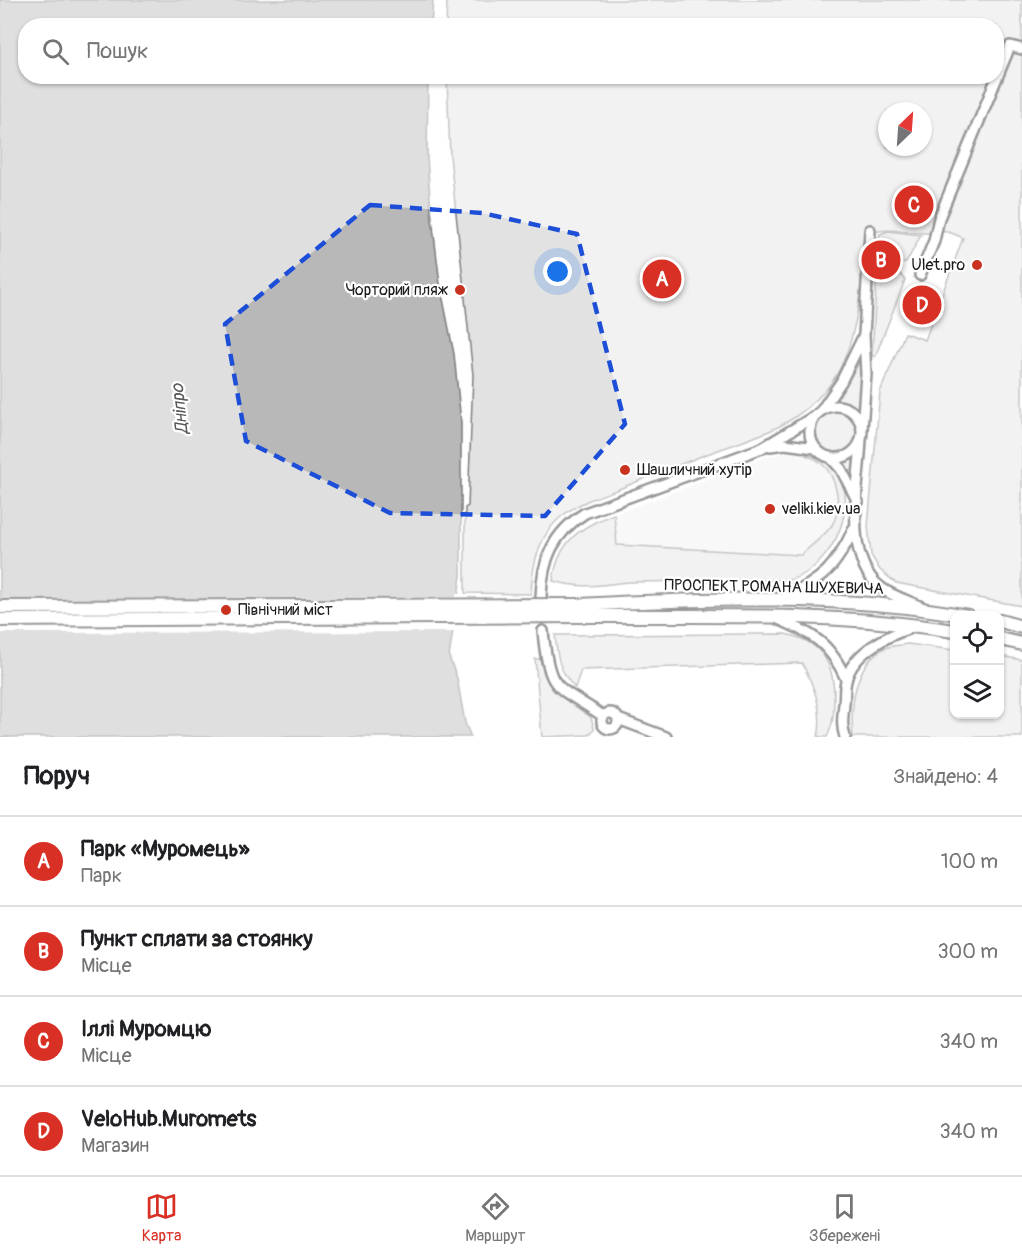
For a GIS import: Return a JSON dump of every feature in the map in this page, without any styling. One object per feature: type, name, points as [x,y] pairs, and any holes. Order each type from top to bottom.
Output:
[{"type":"main road","name":"ПРОСПЕКТ РОМАНА ШУХЕВИЧА","points":[[579,610],[780,601],[924,608],[950,612]]},
{"type":"main road","points":[[0,607],[579,610]]},
{"type":"main road","name":"ПРОСПЕКТ РОМАНА ШУХЕВИЧА","points":[[579,610],[774,617],[921,626],[950,630]]},
{"type":"main road","points":[[0,620],[579,610]]},
{"type":"main road","points":[[1004,622],[1022,627]]},
{"type":"main road","points":[[1004,640],[1022,644]]},
{"type":"street","points":[[1004,61],[1010,46],[1022,49]]},
{"type":"street","points":[[920,274],[934,241],[939,218],[994,84]]},
{"type":"street","points":[[870,230],[864,335],[866,374],[858,501],[854,528],[860,558],[868,574],[882,589],[924,608]]},
{"type":"street","points":[[762,448],[815,416],[823,408],[841,382],[864,335]]},
{"type":"street","points":[[823,408],[832,406],[849,409],[855,414],[862,434],[858,446],[846,456],[830,457]]},
{"type":"street","points":[[815,416],[809,432],[815,448]]},
{"type":"street","points":[[541,597],[541,577],[551,545],[572,521],[585,513],[762,448],[785,444],[815,448],[830,457],[841,469],[858,501]]},
{"type":"street","points":[[780,601],[814,584],[823,576],[836,561],[854,528]]},
{"type":"street","points":[[774,617],[808,631],[832,651],[846,679],[842,727],[845,737]]},
{"type":"street","points":[[846,679],[868,650],[881,640],[921,626]]},
{"type":"street","points":[[543,631],[546,666],[552,679],[562,691],[603,716],[612,713],[618,719],[666,737]]},
{"type":"street","points":[[603,716],[602,723],[606,728]]},
{"type":"street","points":[[606,728],[615,728],[618,719]]},
{"type":"street","points":[[836,737],[842,727]]},
{"type":"street","points":[[600,737],[606,728]]},
{"type":"highlighted area","points":[[370,205],[482,213],[577,234],[625,424],[545,516],[390,513],[246,441],[225,324]]},
{"type":"shaded area","points":[[447,0],[1022,0],[1022,606],[896,583],[880,570],[871,555],[868,526],[880,392],[905,333],[925,340],[963,238],[956,235],[946,232],[923,233],[889,230],[867,234],[857,314],[846,354],[828,387],[815,401],[801,413],[773,430],[596,497],[568,511],[547,532],[542,542],[535,562],[531,594],[465,593],[465,508],[468,506],[473,375],[450,156],[447,84],[1004,84],[1004,18],[446,18]]},
{"type":"shaded area","points":[[888,231],[921,235],[906,263],[897,264],[877,246],[880,234]]},
{"type":"shaded area","points":[[886,267],[898,271],[905,280],[875,357],[872,355],[877,272]]},
{"type":"shaded area","points":[[859,363],[862,363],[861,411],[845,402],[836,401]]},
{"type":"shaded area","points":[[837,411],[845,412],[852,417],[857,424],[857,440],[852,447],[845,452],[837,453],[829,452],[822,447],[817,440],[816,432],[817,424],[822,417],[829,412]]},
{"type":"shaded area","points":[[788,452],[804,454],[821,462],[831,475],[837,490],[833,524],[801,555],[617,545],[614,514],[771,455]]},
{"type":"shaded area","points":[[804,454],[826,462],[840,476],[845,495],[844,516],[836,537],[824,556],[808,571],[789,580],[631,582],[593,586],[553,581],[560,556],[572,538],[590,524],[614,514],[617,545],[801,555],[832,525],[838,501],[837,492],[827,469]]},
{"type":"shaded area","points":[[858,455],[854,479],[842,460]]},
{"type":"shaded area","points":[[785,634],[809,642],[824,657],[829,666],[834,688],[834,706],[832,724],[827,737],[818,737],[819,708],[802,663],[581,670],[575,688],[565,676],[560,663],[555,635]]},
{"type":"shaded area","points":[[908,644],[950,649],[950,719],[1004,719],[1004,657],[1022,660],[1022,737],[853,737],[852,713],[860,675],[875,655],[885,648]]},
{"type":"shaded area","points":[[535,659],[540,659],[549,680],[559,694],[591,717],[594,729],[589,735],[542,737]]},
{"type":"water","name":"Дніпро","points":[[0,0],[433,0],[432,18],[18,18],[18,84],[428,84],[427,158],[431,210],[440,284],[454,354],[461,422],[461,576],[449,657],[457,678],[465,723],[471,737],[0,737]]},
{"type":"pier","name":"Північний міст","points":[[456,594],[461,594],[454,632],[0,633],[0,599],[456,597]]},
{"type":"place","name":"Іллі Муромцю","points":[[914,205]]},
{"type":"place","name":"Пункт сплати за стоянку","points":[[881,260]]},
{"type":"place","name":"Ulet.pro","points":[[977,265]]},
{"type":"place","name":"Парк «Муромець»","points":[[662,279]]},
{"type":"place","name":"Чорторий пляж","points":[[460,290]]},
{"type":"place","name":"VeloHub.Muromets","points":[[922,305]]},
{"type":"place","name":"Шашличний хутір","points":[[625,470]]},
{"type":"place","name":"veliki.kiev.ua","points":[[770,509]]},
{"type":"place","name":"Північний міст","points":[[226,610]]}]
